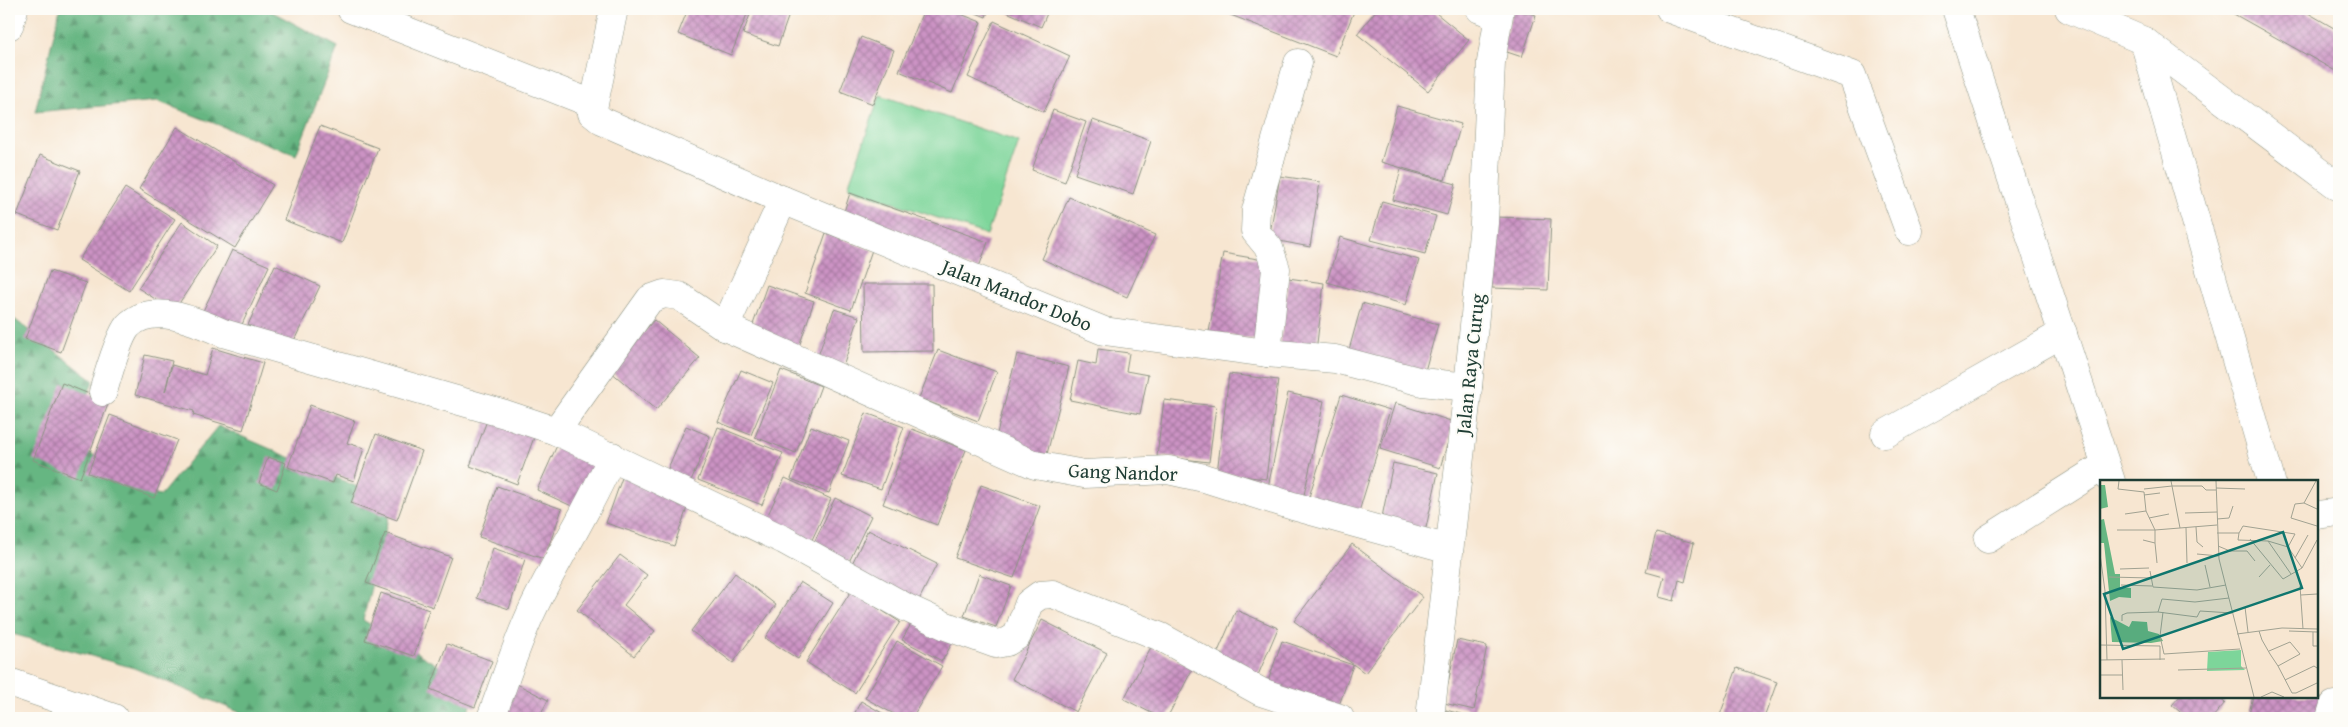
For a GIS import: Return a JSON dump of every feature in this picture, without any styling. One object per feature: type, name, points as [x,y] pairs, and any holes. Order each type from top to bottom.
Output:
[{"type":"street","points":[[9,26],[14,9]]},
{"type":"street","name":"Jalan Mandor Dobo","points":[[351,9],[592,108],[602,121],[783,200],[1104,330],[1267,353],[1335,359],[1422,382],[1468,387]]},
{"type":"street","points":[[592,108],[614,9]]},
{"type":"street","points":[[1670,9],[1852,75],[1909,231]]},
{"type":"street","points":[[1956,9],[2108,473],[1988,539]]},
{"type":"street","points":[[2069,9],[2144,42],[2339,187]]},
{"type":"street","name":"Jalan Raya Curug","points":[[1430,718],[1468,387],[1484,223],[1493,11]]},
{"type":"street","points":[[2144,42],[2271,480]]},
{"type":"street","points":[[1267,353],[1276,269],[1269,248],[1256,231],[1256,210],[1298,63]]},
{"type":"street","points":[[725,327],[783,200]]},
{"type":"street","name":"Gang Nandor","points":[[556,431],[650,299],[664,294],[679,296],[725,327],[1035,465],[1084,474],[1168,470],[1204,478],[1292,506],[1449,549]]},
{"type":"street","points":[[103,392],[127,327],[142,317],[162,315],[188,318],[223,333],[495,411],[556,431],[612,456],[784,540],[907,608],[996,644],[1007,642],[1017,636],[1029,603],[1040,595],[1053,594],[1161,637],[1261,692],[1340,718]]},
{"type":"street","points":[[1885,434],[2063,334]]},
{"type":"street","points":[[491,718],[530,616],[565,544],[597,492],[612,456]]},
{"type":"street","points":[[2318,515],[2339,512]]},
{"type":"street","points":[[9,682],[114,718]]},
{"type":"green space","points":[[60,9],[267,9],[338,47],[296,155],[157,101],[35,112]]},
{"type":"green space","points":[[880,95],[1019,142],[987,235],[848,187]]},
{"type":"green space","points":[[9,315],[94,381],[65,438],[160,496],[218,426],[392,502],[363,620],[478,690],[465,718],[253,718],[134,668],[9,633]]},
{"type":"building","points":[[688,9],[749,9],[731,55],[678,34]]},
{"type":"building","points":[[752,9],[791,9],[778,46],[743,34]]},
{"type":"building","points":[[924,9],[948,9],[981,22],[952,93],[899,71]]},
{"type":"building","points":[[966,9],[989,9],[986,17]]},
{"type":"building","points":[[1000,9],[1049,9],[1041,27]]},
{"type":"building","points":[[1225,9],[1355,9],[1336,56],[1223,12]]},
{"type":"building","points":[[1377,9],[1431,9],[1469,40],[1428,91],[1357,34]]},
{"type":"building","points":[[1513,9],[1536,15],[1522,57],[1501,50]]},
{"type":"building","points":[[2225,9],[2300,9],[2308,13],[2339,31],[2339,73]]},
{"type":"building","points":[[994,21],[1070,56],[1044,112],[968,77]]},
{"type":"building","points":[[861,37],[894,50],[873,104],[840,91]]},
{"type":"building","points":[[1397,106],[1461,124],[1445,180],[1381,162]]},
{"type":"building","points":[[1053,110],[1086,122],[1065,182],[1032,170]]},
{"type":"building","points":[[1093,120],[1151,141],[1133,194],[1075,174]]},
{"type":"building","points":[[320,126],[378,148],[342,243],[284,220]]},
{"type":"building","points":[[177,127],[273,185],[235,248],[139,189]]},
{"type":"building","points":[[40,155],[80,171],[57,230],[17,215]]},
{"type":"building","points":[[1401,169],[1456,184],[1447,215],[1393,200]]},
{"type":"building","points":[[1280,176],[1320,182],[1310,247],[1269,239]]},
{"type":"building","points":[[125,188],[175,219],[129,291],[79,260]]},
{"type":"building","points":[[850,193],[988,242],[978,270],[841,221]]},
{"type":"building","points":[[1069,197],[1155,235],[1127,297],[1042,259]]},
{"type":"building","points":[[1382,201],[1436,216],[1425,254],[1371,240]]},
{"type":"building","points":[[1495,217],[1551,219],[1548,290],[1492,288]]},
{"type":"building","points":[[182,222],[217,246],[174,311],[138,288]]},
{"type":"building","points":[[826,233],[872,250],[851,310],[805,293]]},
{"type":"building","points":[[1340,237],[1419,260],[1406,305],[1327,282]]},
{"type":"building","points":[[232,250],[269,266],[239,331],[202,313]]},
{"type":"building","points":[[1223,253],[1275,262],[1261,341],[1209,332]]},
{"type":"building","points":[[275,265],[320,286],[292,345],[248,325]]},
{"type":"building","points":[[50,271],[86,283],[61,352],[25,339]]},
{"type":"building","points":[[1288,278],[1324,283],[1316,352],[1280,348]]},
{"type":"building","points":[[863,284],[932,284],[933,351],[864,352]]},
{"type":"building","points":[[767,285],[814,301],[798,350],[750,333]]},
{"type":"building","points":[[1362,303],[1438,324],[1423,378],[1347,357]]},
{"type":"building","points":[[834,309],[859,317],[842,370],[816,362]]},
{"type":"building","points":[[654,320],[700,358],[656,410],[610,371]]},
{"type":"building","points":[[213,348],[263,363],[243,430],[193,415],[194,411],[135,395],[145,355],[172,361],[165,392],[172,365],[205,375]]},
{"type":"building","points":[[1098,349],[1129,353],[1126,371],[1148,375],[1140,414],[1070,400],[1078,361],[1096,365]]},
{"type":"building","points":[[938,350],[997,372],[978,421],[919,398]]},
{"type":"building","points":[[1017,354],[1069,367],[1046,458],[994,445]]},
{"type":"building","points":[[741,370],[773,383],[751,435],[718,422]]},
{"type":"building","points":[[781,370],[821,386],[796,453],[755,437]]},
{"type":"building","points":[[1229,374],[1278,380],[1266,479],[1217,473]]},
{"type":"building","points":[[62,383],[109,402],[80,478],[33,460]]},
{"type":"building","points":[[1288,393],[1324,401],[1304,495],[1268,487]]},
{"type":"building","points":[[1341,395],[1390,410],[1358,515],[1308,500]]},
{"type":"building","points":[[1164,400],[1216,406],[1209,462],[1157,456]]},
{"type":"building","points":[[1395,403],[1454,422],[1440,468],[1380,449]]},
{"type":"building","points":[[310,405],[355,421],[347,443],[364,448],[354,481],[336,475],[333,483],[288,467]]},
{"type":"building","points":[[866,413],[904,427],[881,489],[842,476]]},
{"type":"building","points":[[110,415],[177,440],[154,498],[88,473]]},
{"type":"building","points":[[489,415],[536,432],[517,484],[470,466]]},
{"type":"building","points":[[686,426],[710,436],[690,483],[666,473]]},
{"type":"building","points":[[811,426],[849,441],[829,493],[791,479]]},
{"type":"building","points":[[718,427],[783,453],[762,505],[698,480]]},
{"type":"building","points":[[912,429],[966,450],[937,525],[883,504]]},
{"type":"building","points":[[376,434],[422,451],[397,520],[351,503]]},
{"type":"building","points":[[559,441],[598,458],[576,508],[537,490]]},
{"type":"building","points":[[268,457],[286,463],[277,490],[259,483]]},
{"type":"building","points":[[1393,463],[1438,473],[1424,537],[1380,527]]},
{"type":"building","points":[[623,475],[690,499],[674,546],[606,523]]},
{"type":"building","points":[[785,478],[831,499],[811,542],[765,521]]},
{"type":"building","points":[[981,485],[1040,506],[1014,578],[955,558]]},
{"type":"building","points":[[497,486],[562,509],[544,559],[479,537]]},
{"type":"building","points":[[835,498],[871,516],[847,566],[811,549]]},
{"type":"building","points":[[868,530],[937,564],[917,604],[849,570]]},
{"type":"building","points":[[385,533],[451,557],[433,607],[366,583]]},
{"type":"building","points":[[1656,533],[1694,543],[1685,582],[1679,580],[1674,601],[1659,597],[1664,577],[1646,572]]},
{"type":"building","points":[[1352,544],[1423,597],[1365,673],[1294,621]]},
{"type":"building","points":[[493,548],[525,559],[509,609],[477,598]]},
{"type":"building","points":[[620,555],[647,575],[624,605],[655,631],[634,656],[577,610]]},
{"type":"building","points":[[735,573],[776,605],[733,663],[691,631]]},
{"type":"building","points":[[979,574],[1011,586],[996,627],[964,616]]},
{"type":"building","points":[[800,582],[833,603],[798,659],[765,638]]},
{"type":"building","points":[[851,591],[900,622],[855,693],[806,662]]},
{"type":"building","points":[[381,593],[429,610],[414,656],[365,640]]},
{"type":"building","points":[[1236,610],[1278,628],[1256,680],[1214,661]]},
{"type":"building","points":[[917,613],[957,635],[942,661],[902,640]]},
{"type":"building","points":[[1042,620],[1107,653],[1076,712],[1012,679]]},
{"type":"building","points":[[1457,640],[1487,646],[1474,710],[1444,703]]},
{"type":"building","points":[[897,641],[942,666],[912,718],[901,718],[865,698]]},
{"type":"building","points":[[1282,641],[1353,665],[1336,714],[1265,690]]},
{"type":"building","points":[[447,644],[492,661],[475,707],[430,689]]},
{"type":"building","points":[[1151,647],[1193,668],[1167,718],[1161,718],[1124,699]]},
{"type":"building","points":[[1737,668],[1777,682],[1764,718],[1719,718]]},
{"type":"building","points":[[517,684],[548,700],[539,718],[519,718],[504,711]]},
{"type":"building","points":[[2179,697],[2218,697],[2225,703],[2212,718],[2187,718],[2172,705]]},
{"type":"building","points":[[2253,697],[2325,698],[2320,718],[2248,718]]},
{"type":"building","points":[[861,701],[891,718],[852,718]]},
{"type":"building","points":[[1446,710],[1475,718],[1444,718]]}]
